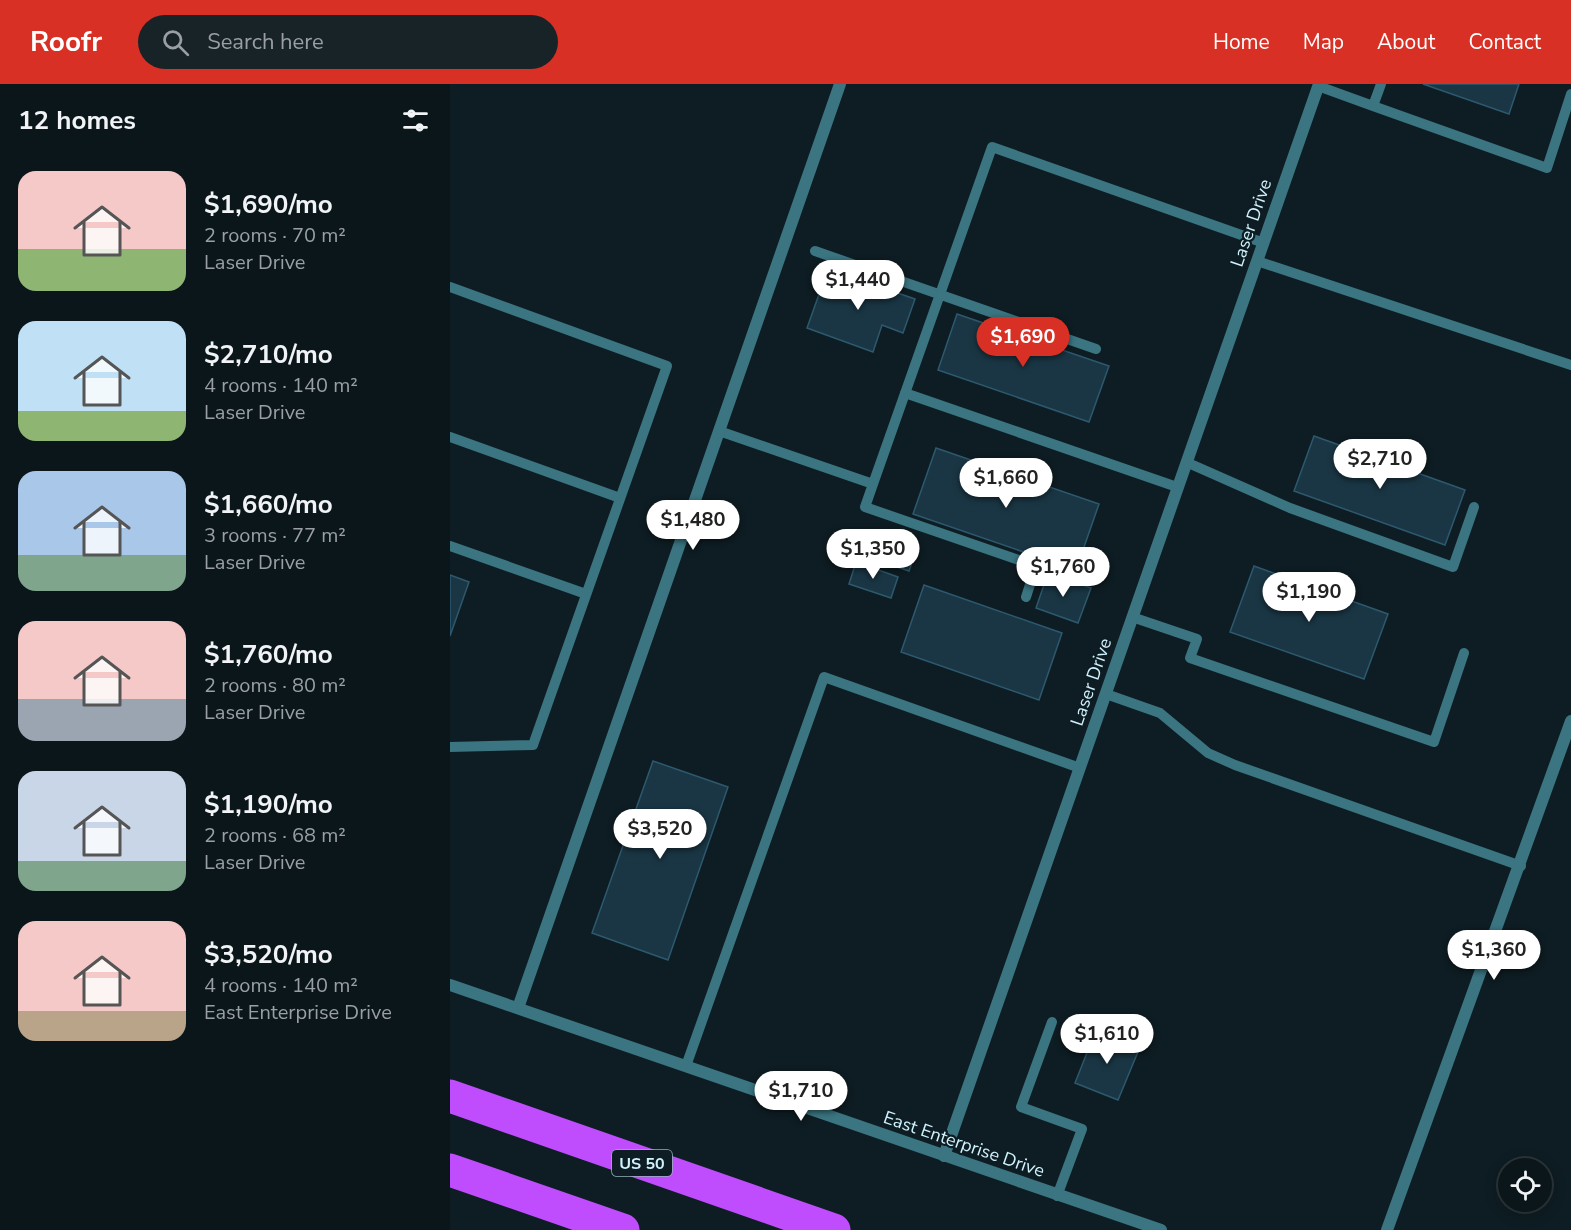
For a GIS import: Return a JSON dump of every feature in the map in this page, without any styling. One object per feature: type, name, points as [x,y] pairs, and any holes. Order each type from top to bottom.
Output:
[{"type":"highway","name":"US 50","points":[[450,1096],[834,1230]]},
{"type":"highway","points":[[450,1170],[623,1230]]},
{"type":"street","points":[[518,1008],[840,84]]},
{"type":"street","name":"Laser Drive","points":[[944,1156],[1319,85]]},
{"type":"street","points":[[1387,1230],[1521,866],[1571,721]]},
{"type":"street","name":"East Enterprise Drive","points":[[450,985],[1161,1230]]},
{"type":"lane","points":[[1373,106],[1381,84]]},
{"type":"lane","points":[[1319,85],[1547,168],[1571,94]]},
{"type":"lane","points":[[1026,597],[1035,566],[865,507],[992,147],[1264,243]]},
{"type":"lane","points":[[815,251],[1096,349]]},
{"type":"lane","points":[[1257,261],[1571,365]]},
{"type":"lane","points":[[450,287],[667,366],[533,745],[450,747]]},
{"type":"lane","points":[[905,393],[1177,487]]},
{"type":"lane","points":[[719,431],[873,484]]},
{"type":"lane","points":[[450,437],[621,498]]},
{"type":"lane","points":[[1186,462],[1290,508],[1452,567],[1474,507]]},
{"type":"lane","points":[[450,546],[586,594]]},
{"type":"lane","points":[[1132,617],[1197,639],[1190,658],[1434,742],[1464,653]]},
{"type":"lane","points":[[686,1066],[824,677],[1080,768]]},
{"type":"lane","points":[[1106,694],[1160,713],[1208,753],[1235,765],[1521,866]]},
{"type":"lane","points":[[1052,1022],[1021,1107],[1082,1129],[1057,1196]]},
{"type":"building","points":[[1423,84],[1519,84],[1509,114]]},
{"type":"building","points":[[828,269],[915,299],[903,333],[882,325],[873,352],[807,328]]},
{"type":"building","points":[[957,314],[1109,366],[1089,422],[938,370]]},
{"type":"building","points":[[1314,436],[1465,490],[1445,545],[1294,491]]},
{"type":"building","points":[[936,448],[1099,504],[1076,570],[913,514]]},
{"type":"building","points":[[864,532],[886,540],[878,562],[856,554]]},
{"type":"building","points":[[897,548],[915,554],[909,571],[891,565]]},
{"type":"building","points":[[856,562],[898,577],[891,598],[849,584]]},
{"type":"building","points":[[1254,566],[1388,614],[1364,679],[1230,632]]},
{"type":"building","points":[[1048,573],[1091,588],[1078,623],[1036,608]]},
{"type":"building","points":[[450,575],[469,582],[450,636]]},
{"type":"building","points":[[924,585],[1062,633],[1039,700],[901,652]]},
{"type":"building","points":[[653,761],[728,787],[668,960],[592,933]]},
{"type":"building","points":[[1096,1030],[1140,1047],[1118,1100],[1075,1083]]}]
